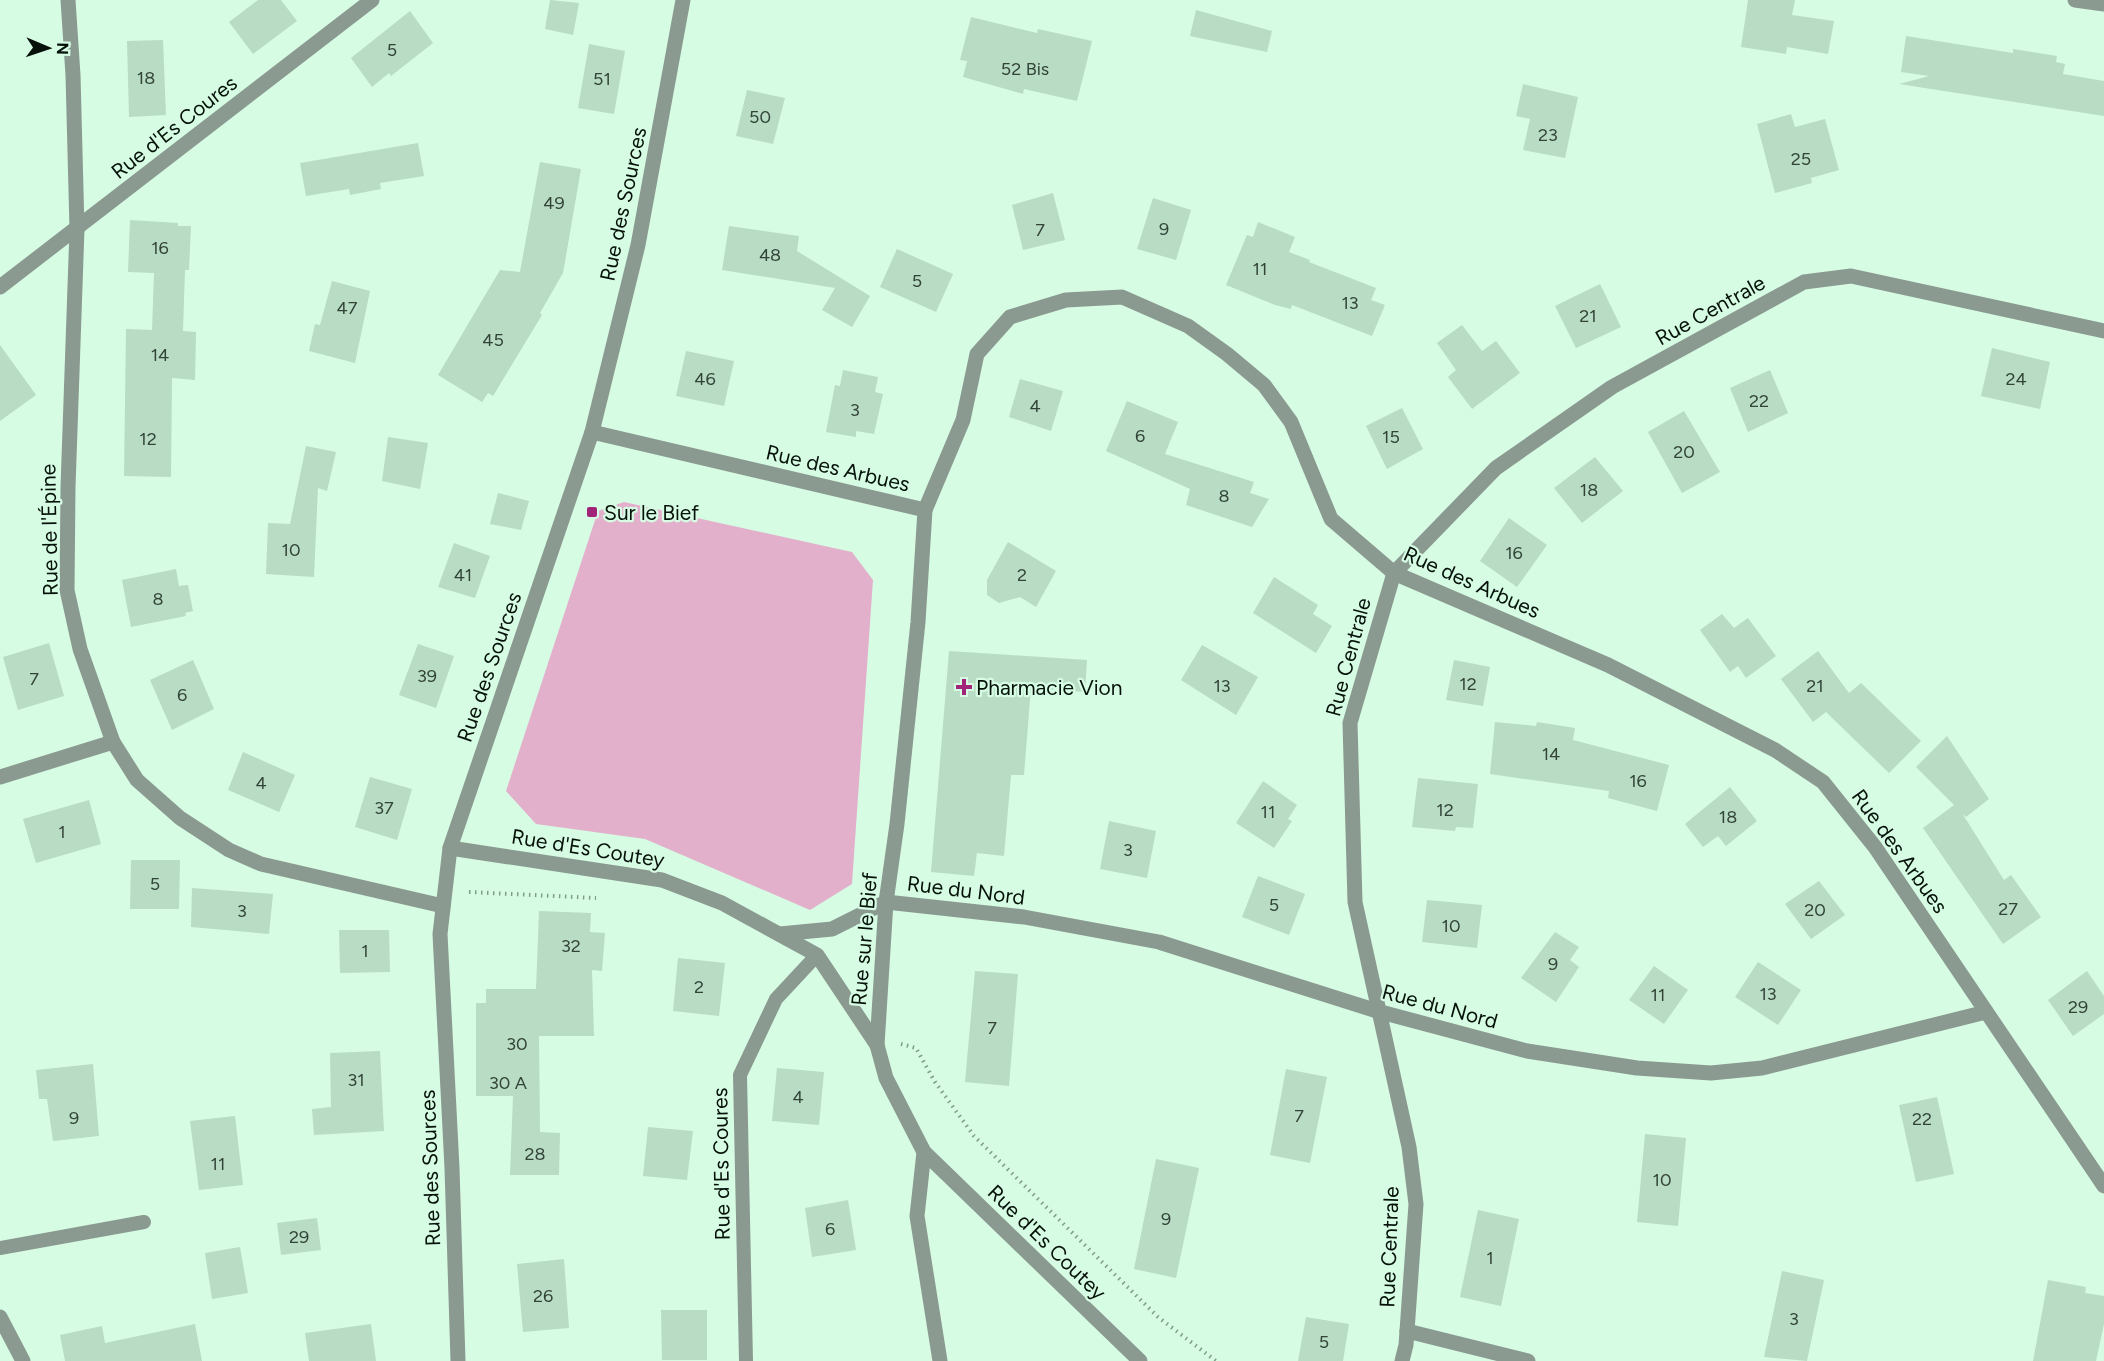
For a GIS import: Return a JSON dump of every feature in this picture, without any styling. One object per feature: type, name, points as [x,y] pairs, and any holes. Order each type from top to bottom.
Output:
[{"type":"street","name":"Rue de l'Épine","points":[[68,0],[73,75],[76,230],[67,590],[80,649],[113,742],[137,780],[180,818],[229,850],[261,864],[443,906]]},
{"type":"street","name":"Rue d'Es Coures","points":[[0,287],[372,0]]},
{"type":"street","name":"Rue des Sources","points":[[458,1361],[452,1168],[440,934],[450,848],[592,432],[638,245],[684,0]]},
{"type":"street","points":[[2076,0],[2104,4]]},
{"type":"street","name":"Rue Centrale","points":[[1402,1361],[1407,1331],[1416,1204],[1409,1147],[1377,1011],[1355,902],[1350,723],[1394,573],[1496,468],[1612,387],[1804,282],[1851,276],[2104,331]]},
{"type":"street","name":"Rue des Arbues","points":[[592,432],[925,510],[963,420],[977,354],[1010,317],[1066,300],[1122,297],[1188,326],[1264,385],[1291,422],[1331,519],[1394,573],[1608,665],[1775,750],[1823,782],[1875,847],[2104,1186]]},
{"type":"street","name":"Rue sur le Bief","points":[[924,1152],[886,1078],[877,1045],[886,902],[897,824],[918,622],[925,510]]},
{"type":"street","points":[[0,777],[113,742]]},
{"type":"street","name":"Rue d'Es Coutey","points":[[450,848],[662,880],[722,903],[817,955],[877,1045]]},
{"type":"street","points":[[780,934],[832,929],[886,902]]},
{"type":"street","name":"Rue du Nord","points":[[886,902],[1024,917],[1159,942],[1377,1011],[1527,1051],[1637,1068],[1711,1073],[1762,1068],[1829,1054],[1986,1012]]},
{"type":"street","points":[[924,1152],[917,1216],[940,1361]]},
{"type":"street","name":"Rue d'Es Coutey","points":[[924,1152],[1140,1361]]},
{"type":"street","points":[[0,1317],[23,1361]]},
{"type":"street","points":[[1407,1331],[1528,1361]]},
{"type":"lane","name":"Rue d'Es Coures","points":[[746,1361],[740,1075],[776,999],[817,955]]},
{"type":"lane","points":[[0,1248],[144,1222]]},
{"type":"path","points":[[445,886],[475,893],[599,898]]},
{"type":"path","points":[[877,1045],[906,1044],[916,1048],[942,1092],[974,1136],[1158,1317],[1216,1361]]},
{"type":"shaded area","points":[[624,502],[852,552],[873,580],[852,884],[810,910],[645,839],[536,824],[506,791],[598,511]]},
{"type":"building","points":[[258,0],[281,0],[297,21],[253,54],[229,22]]},
{"type":"building","points":[[550,0],[579,3],[573,35],[545,29]]},
{"type":"building","points":[[1748,0],[1795,0],[1792,15],[1834,21],[1828,54],[1787,47],[1786,54],[1741,47]]},
{"type":"building","points":[[1196,10],[1272,31],[1267,52],[1190,36]]},
{"type":"building","points":[[410,11],[433,43],[391,76],[389,73],[372,87],[351,58]]},
{"type":"building","points":[[971,17],[1037,33],[1038,29],[1092,41],[1077,101],[1024,89],[1023,94],[963,77],[967,61],[960,60]]},
{"type":"building","points":[[1906,36],[2013,53],[2013,49],[2057,56],[2056,62],[2065,64],[2063,74],[2104,81],[2104,116],[1899,84],[1929,76],[1901,72]]},
{"type":"building","points":[[163,40],[166,115],[129,117],[127,41]]},
{"type":"building","points":[[589,44],[625,51],[614,114],[578,108]]},
{"type":"building","points":[[1523,84],[1578,97],[1565,158],[1523,150],[1530,119],[1516,116]]},
{"type":"building","points":[[747,90],[785,98],[773,144],[736,136]]},
{"type":"building","points":[[1791,114],[1795,127],[1825,119],[1839,170],[1811,178],[1812,183],[1775,193],[1757,124]]},
{"type":"building","points":[[418,143],[424,176],[380,183],[381,189],[350,195],[349,189],[306,196],[300,163]]},
{"type":"building","points":[[540,162],[581,169],[563,273],[540,313],[542,315],[493,396],[488,393],[482,402],[438,375],[500,270],[520,272]]},
{"type":"building","points":[[1053,193],[1065,240],[1023,250],[1012,205]]},
{"type":"building","points":[[1153,198],[1191,210],[1176,260],[1137,249]]},
{"type":"building","points":[[130,220],[191,226],[189,270],[185,270],[183,331],[196,332],[195,380],[172,378],[171,477],[124,476],[126,329],[152,330],[154,273],[128,272]]},
{"type":"building","points":[[1258,222],[1295,237],[1289,252],[1376,288],[1371,300],[1385,305],[1372,336],[1292,305],[1291,309],[1275,305],[1226,285],[1247,235],[1253,237]]},
{"type":"building","points":[[729,226],[799,236],[797,251],[870,296],[852,327],[822,310],[835,288],[722,270]]},
{"type":"building","points":[[897,249],[953,274],[936,312],[880,287]]},
{"type":"building","points":[[332,281],[370,291],[355,363],[309,351],[315,324],[320,325]]},
{"type":"building","points":[[1600,284],[1621,327],[1576,348],[1555,306]]},
{"type":"building","points":[[1462,325],[1482,351],[1496,341],[1520,373],[1472,409],[1448,377],[1456,370],[1437,343]]},
{"type":"building","points":[[0,345],[36,395],[0,421]]},
{"type":"building","points":[[1992,348],[2050,362],[2040,409],[1981,396]]},
{"type":"building","points":[[686,351],[734,361],[724,406],[676,396]]},
{"type":"building","points":[[843,370],[878,377],[875,392],[883,394],[874,434],[856,431],[856,437],[826,432],[835,385],[840,386]]},
{"type":"building","points":[[1770,370],[1788,413],[1748,432],[1730,388]]},
{"type":"building","points":[[1020,379],[1063,391],[1051,431],[1009,417]]},
{"type":"building","points":[[1127,401],[1178,422],[1165,454],[1254,482],[1250,493],[1269,499],[1252,527],[1186,505],[1190,489],[1106,451]]},
{"type":"building","points":[[1402,408],[1423,449],[1387,469],[1366,426]]},
{"type":"building","points":[[1684,411],[1720,472],[1682,493],[1648,432]]},
{"type":"building","points":[[388,437],[428,443],[420,489],[382,481]]},
{"type":"building","points":[[306,446],[336,452],[327,491],[318,488],[314,577],[266,574],[268,523],[290,524]]},
{"type":"building","points":[[1595,457],[1623,491],[1582,523],[1554,488]]},
{"type":"building","points":[[498,493],[529,501],[521,530],[490,524]]},
{"type":"building","points":[[1509,518],[1547,545],[1517,587],[1480,561]]},
{"type":"building","points":[[1008,542],[1056,571],[1036,607],[1020,597],[999,603],[987,595],[987,580]]},
{"type":"building","points":[[454,543],[490,556],[475,598],[438,587]]},
{"type":"building","points":[[176,569],[179,586],[188,585],[193,611],[185,613],[186,616],[131,627],[122,580]]},
{"type":"building","points":[[1274,577],[1318,605],[1313,614],[1332,626],[1316,653],[1253,613]]},
{"type":"building","points":[[1722,614],[1734,628],[1748,618],[1776,656],[1746,678],[1738,666],[1730,672],[1700,630]]},
{"type":"building","points":[[49,643],[64,696],[18,710],[3,657]]},
{"type":"building","points":[[418,644],[454,656],[436,708],[399,695]]},
{"type":"building","points":[[1202,645],[1258,677],[1236,715],[1181,680]]},
{"type":"building","points":[[949,651],[1087,660],[1085,692],[1031,688],[1024,775],[1011,775],[1004,856],[977,853],[974,876],[931,872]]},
{"type":"building","points":[[1818,651],[1849,693],[1861,683],[1921,741],[1889,773],[1826,712],[1813,722],[1781,679]]},
{"type":"building","points":[[193,660],[214,709],[172,730],[150,680]]},
{"type":"building","points":[[1454,660],[1490,667],[1483,706],[1446,700]]},
{"type":"building","points":[[1495,722],[1536,726],[1537,722],[1575,728],[1573,740],[1669,765],[1657,811],[1608,798],[1609,791],[1490,774]]},
{"type":"building","points":[[1947,736],[1989,799],[1966,817],[1962,813],[2004,880],[2011,875],[2041,917],[2003,944],[1923,828],[1954,805],[1916,767]]},
{"type":"building","points":[[243,752],[295,775],[279,812],[228,790]]},
{"type":"building","points":[[370,777],[412,789],[397,840],[355,827]]},
{"type":"building","points":[[1418,778],[1478,784],[1473,828],[1456,827],[1455,831],[1412,827]]},
{"type":"building","points":[[1263,781],[1297,805],[1288,819],[1292,821],[1274,848],[1236,823]]},
{"type":"building","points":[[1730,787],[1757,821],[1726,846],[1718,836],[1703,847],[1685,824]]},
{"type":"building","points":[[89,800],[101,844],[36,863],[23,819]]},
{"type":"building","points":[[1109,821],[1156,831],[1147,878],[1100,869]]},
{"type":"building","points":[[131,860],[180,860],[179,909],[130,909]]},
{"type":"building","points":[[1258,876],[1305,894],[1289,935],[1242,917]]},
{"type":"building","points":[[1819,881],[1845,915],[1811,939],[1785,904]]},
{"type":"building","points":[[192,888],[273,894],[269,934],[191,927]]},
{"type":"building","points":[[1427,900],[1482,905],[1477,948],[1422,942]]},
{"type":"building","points":[[539,911],[591,913],[590,932],[605,933],[602,971],[592,970],[594,1036],[539,1036],[540,1132],[560,1133],[559,1175],[510,1175],[513,1096],[476,1096],[476,1003],[486,1003],[486,989],[536,989]]},
{"type":"building","points":[[339,930],[389,930],[390,972],[340,973]]},
{"type":"building","points":[[1555,932],[1579,947],[1570,960],[1579,967],[1556,1002],[1521,978]]},
{"type":"building","points":[[678,958],[725,963],[719,1016],[673,1011]]},
{"type":"building","points":[[1758,962],[1801,990],[1778,1025],[1735,997]]},
{"type":"building","points":[[1654,966],[1688,990],[1664,1024],[1629,1000]]},
{"type":"building","points":[[975,971],[1018,974],[1009,1086],[965,1082]]},
{"type":"building","points":[[2087,971],[2104,996],[2104,1014],[2073,1036],[2048,1000]]},
{"type":"building","points":[[380,1051],[384,1131],[314,1135],[312,1109],[331,1107],[330,1053]]},
{"type":"building","points":[[93,1064],[99,1136],[53,1141],[47,1099],[39,1099],[36,1070]]},
{"type":"building","points":[[777,1068],[824,1072],[819,1125],[772,1121]]},
{"type":"building","points":[[1286,1069],[1327,1077],[1310,1163],[1270,1155]]},
{"type":"building","points":[[1937,1097],[1954,1174],[1916,1182],[1899,1105]]},
{"type":"building","points":[[235,1116],[243,1185],[199,1190],[190,1121]]},
{"type":"building","points":[[648,1127],[693,1131],[687,1180],[643,1176]]},
{"type":"building","points":[[1645,1134],[1686,1138],[1678,1226],[1637,1222]]},
{"type":"building","points":[[1156,1159],[1199,1168],[1176,1278],[1134,1269]]},
{"type":"building","points":[[848,1200],[856,1250],[812,1257],[805,1208]]},
{"type":"building","points":[[1478,1210],[1519,1219],[1501,1306],[1460,1297]]},
{"type":"building","points":[[317,1218],[321,1250],[281,1255],[277,1223]]},
{"type":"building","points":[[240,1247],[248,1293],[212,1299],[205,1253]]},
{"type":"building","points":[[564,1259],[569,1328],[523,1332],[517,1264]]},
{"type":"building","points":[[1782,1271],[1824,1280],[1807,1361],[1764,1357]]},
{"type":"building","points":[[2048,1280],[2086,1287],[2085,1293],[2104,1296],[2104,1324],[2096,1361],[2033,1361]]},
{"type":"building","points":[[661,1310],[707,1310],[707,1360],[662,1360]]},
{"type":"building","points":[[1306,1317],[1349,1324],[1343,1361],[1298,1361]]},
{"type":"building","points":[[195,1324],[202,1361],[65,1361],[60,1335],[102,1326],[105,1343]]},
{"type":"building","points":[[371,1324],[376,1361],[309,1361],[305,1333]]},
{"type":"place","name":"Sur le Bief","points":[[592,512]]},
{"type":"place","name":"Pharmacie Vion","points":[[964,687]]}]
